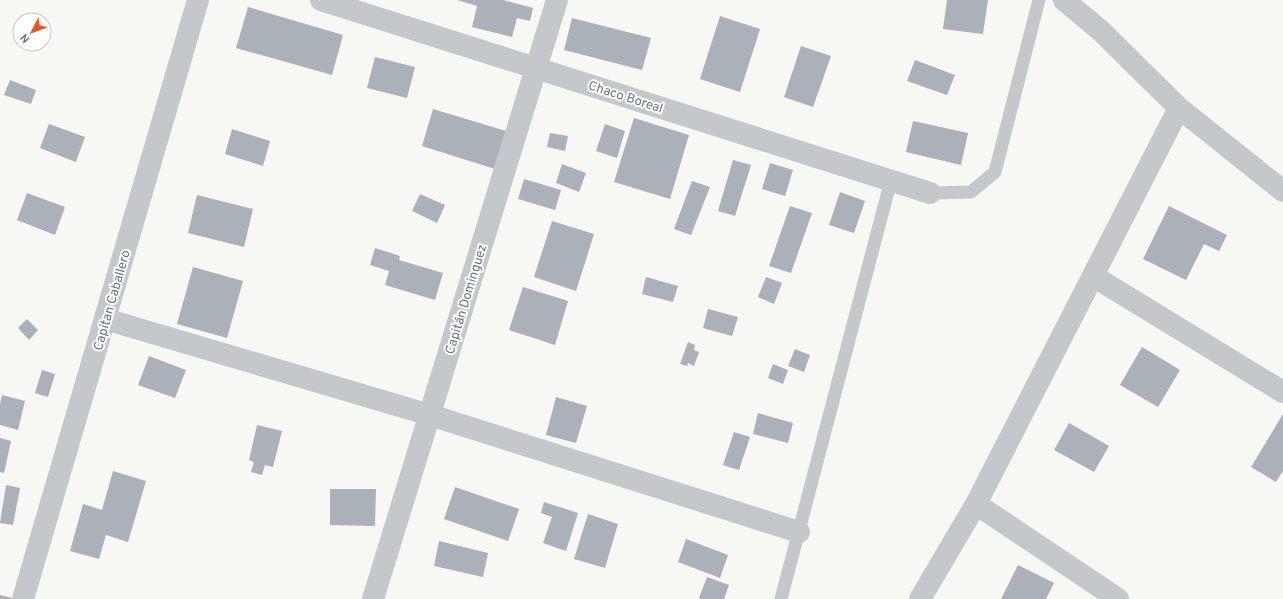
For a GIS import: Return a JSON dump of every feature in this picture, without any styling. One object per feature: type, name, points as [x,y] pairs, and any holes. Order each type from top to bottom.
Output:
[{"type":"street","name":"Capitan Caballero","points":[[23,599],[198,0]]},
{"type":"street","name":"Chaco Boreal","points":[[321,0],[930,193]]},
{"type":"street","name":"Capitán Dominguez","points":[[374,599],[557,0]]},
{"type":"street","points":[[1064,0],[1101,31],[1179,108],[1283,190]]},
{"type":"street","points":[[920,599],[976,504],[1179,108]]},
{"type":"street","points":[[1093,276],[1283,392]]},
{"type":"street","points":[[105,319],[430,415],[799,532]]},
{"type":"street","points":[[976,504],[1118,599]]},
{"type":"lane","points":[[930,193],[971,192],[995,172],[1040,0]]},
{"type":"lane","points":[[781,599],[891,180]]},
{"type":"building","points":[[457,0],[503,0],[533,8],[530,21],[517,18],[512,37],[472,27],[477,6]]},
{"type":"building","points":[[947,0],[988,0],[983,34],[943,29]]},
{"type":"building","points":[[248,7],[343,35],[332,75],[236,48]]},
{"type":"building","points":[[720,16],[760,29],[740,92],[700,79]]},
{"type":"building","points":[[572,18],[651,38],[642,70],[564,50]]},
{"type":"building","points":[[801,46],[831,56],[813,107],[784,97]]},
{"type":"building","points":[[375,57],[415,67],[407,98],[367,88]]},
{"type":"building","points":[[915,60],[955,75],[947,95],[907,81]]},
{"type":"building","points":[[10,80],[36,90],[31,104],[4,95]]},
{"type":"building","points":[[433,109],[506,131],[495,169],[422,146]]},
{"type":"building","points":[[634,118],[689,135],[670,199],[614,182]]},
{"type":"building","points":[[913,121],[968,133],[961,165],[906,152]]},
{"type":"building","points":[[49,124],[85,137],[76,162],[40,148]]},
{"type":"building","points":[[605,124],[625,131],[617,158],[596,151]]},
{"type":"building","points":[[232,129],[270,141],[263,166],[225,154]]},
{"type":"building","points":[[550,133],[568,136],[565,151],[547,147]]},
{"type":"building","points":[[733,160],[751,165],[735,216],[718,211]]},
{"type":"building","points":[[770,163],[793,170],[785,196],[762,189]]},
{"type":"building","points":[[562,164],[586,173],[579,192],[556,183]]},
{"type":"building","points":[[524,179],[561,190],[555,210],[518,199]]},
{"type":"building","points":[[692,181],[710,187],[691,235],[674,229]]},
{"type":"building","points":[[840,192],[865,201],[854,233],[829,225]]},
{"type":"building","points":[[27,193],[65,207],[55,235],[17,220]]},
{"type":"building","points":[[420,194],[445,205],[437,223],[412,211]]},
{"type":"building","points":[[197,195],[253,209],[244,247],[188,233]]},
{"type":"building","points":[[790,206],[812,213],[791,273],[769,266]]},
{"type":"building","points":[[1169,206],[1227,235],[1219,251],[1204,244],[1186,280],[1143,259]]},
{"type":"building","points":[[552,221],[594,234],[576,291],[534,277]]},
{"type":"building","points":[[375,248],[400,256],[399,260],[443,273],[435,300],[385,285],[389,271],[370,265]]},
{"type":"building","points":[[193,267],[243,281],[227,338],[177,324]]},
{"type":"building","points":[[646,277],[678,286],[673,302],[642,294]]},
{"type":"building","points":[[766,277],[782,283],[774,304],[758,297]]},
{"type":"building","points":[[523,287],[568,301],[555,345],[509,330]]},
{"type":"building","points":[[708,309],[738,317],[732,336],[703,328]]},
{"type":"building","points":[[27,319],[38,330],[29,340],[18,328]]},
{"type":"building","points":[[688,342],[695,345],[694,350],[699,352],[694,366],[688,363],[687,366],[680,364]]},
{"type":"building","points":[[1142,347],[1180,370],[1158,407],[1120,385]]},
{"type":"building","points":[[795,349],[810,355],[804,372],[788,366]]},
{"type":"building","points":[[149,356],[186,370],[175,398],[138,385]]},
{"type":"building","points":[[773,364],[788,370],[783,384],[768,378]]},
{"type":"building","points":[[42,370],[55,374],[48,397],[35,393]]},
{"type":"building","points":[[2,395],[25,401],[18,430],[0,425],[0,404]]},
{"type":"building","points":[[556,397],[587,406],[576,443],[546,435]]},
{"type":"building","points":[[758,413],[793,423],[788,443],[753,434]]},
{"type":"building","points":[[1283,414],[1283,471],[1276,482],[1251,467]]},
{"type":"building","points":[[1069,423],[1109,446],[1094,472],[1054,450]]},
{"type":"building","points":[[257,425],[282,431],[273,467],[265,465],[262,475],[251,472],[254,462],[249,460]]},
{"type":"building","points":[[734,432],[750,437],[739,470],[723,465]]},
{"type":"building","points":[[0,438],[11,441],[4,473],[0,472]]},
{"type":"building","points":[[113,471],[146,481],[128,542],[106,535],[99,559],[70,551],[83,504],[102,510]]},
{"type":"building","points":[[6,485],[20,488],[13,525],[0,523]]},
{"type":"building","points":[[455,487],[519,509],[508,541],[444,519]]},
{"type":"building","points":[[330,489],[376,489],[375,526],[330,525]]},
{"type":"building","points":[[544,502],[578,513],[566,551],[543,543],[552,517],[541,513]]},
{"type":"building","points":[[588,514],[618,524],[605,568],[574,559]]},
{"type":"building","points":[[686,539],[728,555],[720,578],[678,562]]},
{"type":"building","points":[[439,541],[488,553],[483,577],[434,566]]},
{"type":"building","points":[[1018,565],[1054,583],[1046,599],[1001,599]]},
{"type":"building","points":[[707,577],[729,585],[724,599],[699,598]]},
{"type":"building","points":[[0,595],[12,598],[12,599],[0,599]]}]
